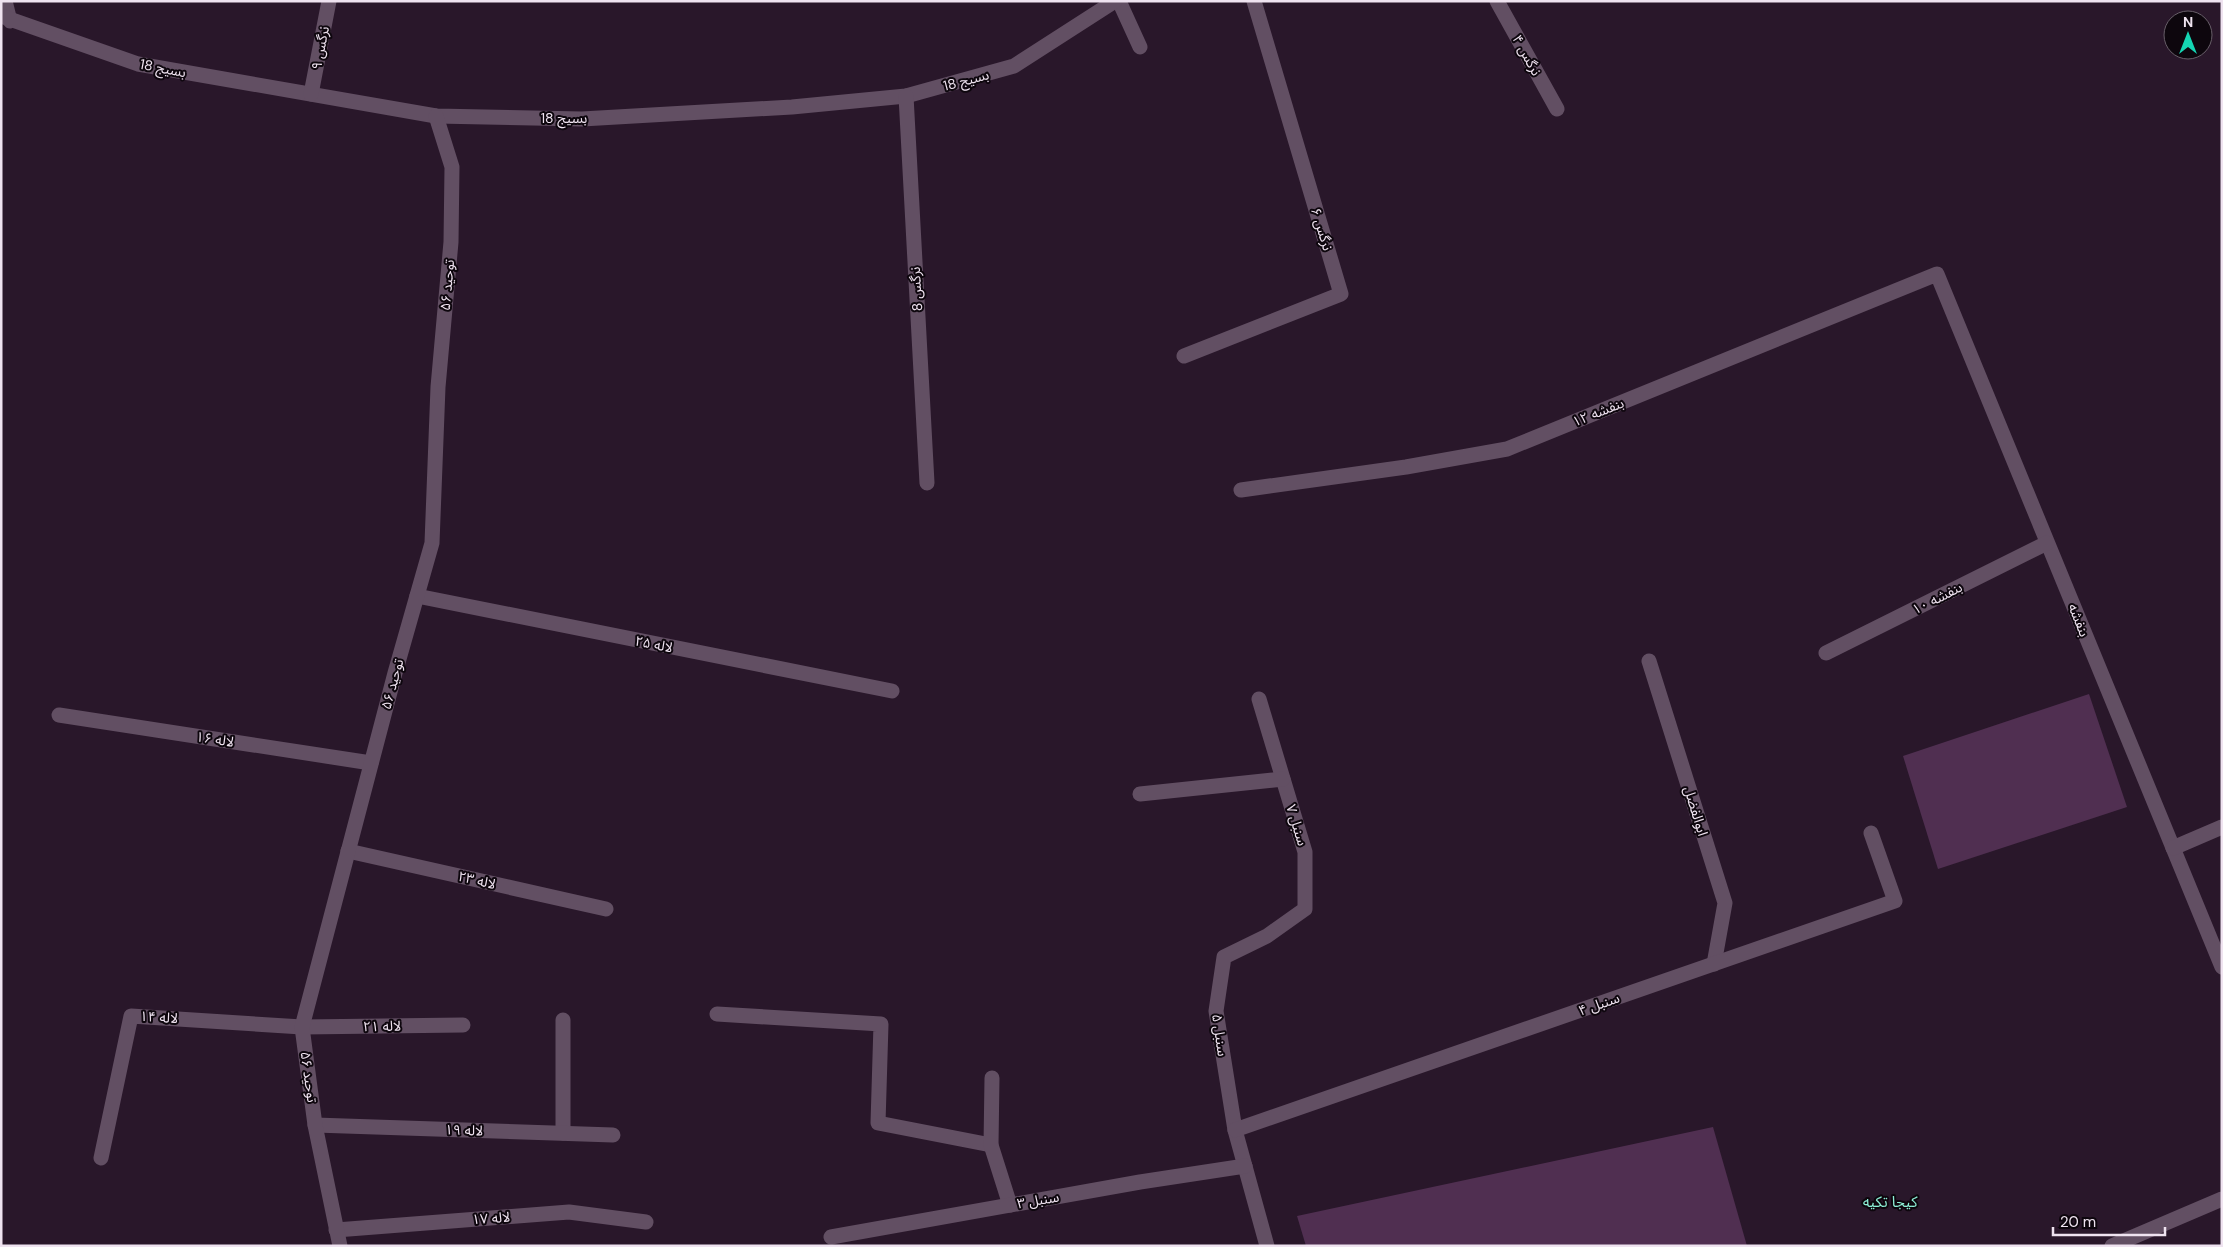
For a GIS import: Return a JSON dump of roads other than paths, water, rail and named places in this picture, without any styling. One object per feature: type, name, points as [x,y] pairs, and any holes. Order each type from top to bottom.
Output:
[{"type":"street","points":[[4,1],[6,18]]},
{"type":"street","name":"نرگس ۹","points":[[311,94],[329,1]]},
{"type":"street","points":[[1117,1],[1140,48]]},
{"type":"street","name":"بسیج 18","points":[[6,18],[138,64],[436,116],[582,119],[792,107],[906,96],[1014,66],[1117,1]]},
{"type":"street","name":"نرگس ۶","points":[[1184,356],[1341,294],[1254,1]]},
{"type":"street","name":"نرگس ۴","points":[[1497,1],[1557,109]]},
{"type":"street","name":"نرگس 8","points":[[906,96],[926,483]]},
{"type":"street","name":"توحید ۵۶","points":[[340,1246],[315,1126],[302,1027],[371,763],[432,543],[438,387],[452,242],[452,167],[436,116]]},
{"type":"street","name":"بنفشه ۱۲","points":[[1241,490],[1507,449],[1937,274]]},
{"type":"street","name":"بنفشه","points":[[1937,274],[2222,967]]},
{"type":"street","name":"بنفشه ۱۰","points":[[1826,653],[2047,543]]},
{"type":"street","name":"لاله ۲۵","points":[[417,596],[892,691]]},
{"type":"street","name":"ابوالفضل","points":[[1649,661],[1725,903],[1714,964]]},
{"type":"street","name":"سنبل ۷","points":[[1259,699],[1305,852],[1305,909],[1267,936]]},
{"type":"street","name":"لاله ۱۶","points":[[59,715],[371,763]]},
{"type":"street","points":[[1140,794],[1283,780]]},
{"type":"street","points":[[2173,848],[2222,827]]},
{"type":"street","name":"سنبل ۴","points":[[1235,1130],[1895,901],[1871,833]]},
{"type":"street","name":"لاله ۲۳","points":[[348,851],[606,909]]},
{"type":"street","name":"سنبل ۵","points":[[1235,1130],[1216,1010],[1224,957],[1267,936]]},
{"type":"street","points":[[717,1014],[881,1024],[878,1123],[990,1145]]},
{"type":"street","name":"لاله ۱۴","points":[[101,1158],[131,1016],[302,1027]]},
{"type":"street","points":[[563,1020],[563,1133]]},
{"type":"street","name":"لاله ۲۱","points":[[302,1027],[463,1025]]},
{"type":"street","points":[[992,1078],[990,1145],[1010,1205]]},
{"type":"street","name":"لاله ۱۹","points":[[315,1126],[613,1135]]},
{"type":"street","points":[[1235,1130],[1267,1246]]},
{"type":"street","name":"سنبل ۳","points":[[831,1237],[1245,1166]]},
{"type":"street","points":[[2112,1246],[2222,1199]]},
{"type":"street","name":"لاله ۱۷","points":[[336,1230],[569,1212],[646,1222]]},
{"type":"district","name":"کیجا تکیه","points":[[1890,1202]]}]
